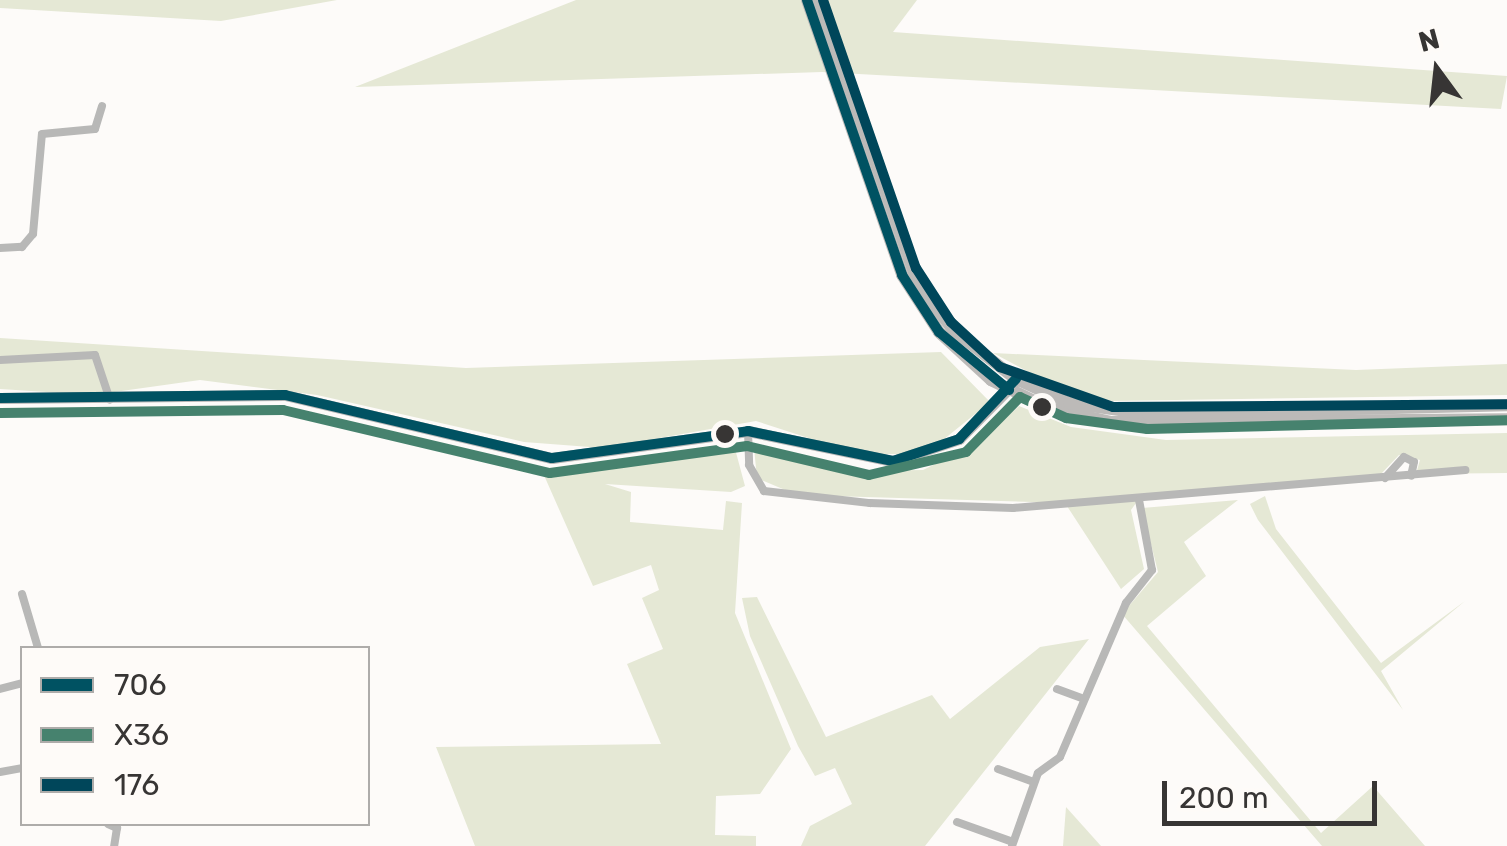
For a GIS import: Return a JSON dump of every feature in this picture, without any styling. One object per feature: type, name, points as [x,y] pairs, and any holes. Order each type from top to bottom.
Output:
[{"type":"main road","points":[[807,0],[891,250],[959,353],[1013,385],[1111,422],[1507,419]]},
{"type":"main road","points":[[819,0],[907,261],[928,300],[1013,385],[1069,403],[1148,414],[1507,406]]},
{"type":"street","points":[[0,248],[22,247],[34,226],[38,158],[45,130],[95,129],[102,106]]},
{"type":"street","points":[[0,360],[95,355],[110,400]]},
{"type":"street","points":[[0,398],[110,400],[189,391],[315,398],[552,458],[748,431],[870,460],[908,458],[959,439],[1013,385]]},
{"type":"street","points":[[748,431],[753,478],[776,495],[1013,508],[1464,470]]},
{"type":"street","points":[[1380,480],[1404,457],[1414,462],[1410,477]]},
{"type":"street","points":[[957,822],[1013,844],[1034,782],[1060,757],[1126,603],[1152,570],[1139,500]]},
{"type":"street","points":[[22,594],[37,646]]},
{"type":"street","points":[[1057,690],[1084,699]]},
{"type":"street","points":[[998,769],[1034,782]]},
{"type":"green space","points":[[0,0],[337,0],[221,21],[0,8]]},
{"type":"green space","points":[[576,0],[917,0],[893,32],[1507,76],[1501,109],[822,72],[355,87]]},
{"type":"green space","points":[[0,338],[466,368],[941,352],[990,402],[938,444],[906,454],[858,454],[756,421],[603,448],[524,442],[317,395],[200,380],[93,395],[0,389]]},
{"type":"green space","points":[[993,353],[1356,370],[1507,364],[1507,395],[1112,401],[1055,386]]},
{"type":"green space","points":[[1019,406],[1071,427],[1166,440],[1507,433],[1507,473],[1416,474],[1420,460],[1399,455],[1381,474],[1141,496],[1131,510],[1144,569],[1121,589],[1065,503],[797,495],[757,478],[754,448],[847,471],[923,470],[978,443]]},
{"type":"green space","points":[[734,445],[745,486],[731,492],[605,484],[631,492],[630,522],[723,530],[726,501],[742,503],[735,613],[791,749],[760,794],[716,796],[715,835],[756,836],[756,846],[475,846],[436,747],[661,744],[627,664],[663,649],[642,598],[659,590],[651,565],[593,586],[543,473]]},
{"type":"green space","points":[[1265,496],[1276,529],[1381,663],[1465,601],[1381,671],[1403,710],[1258,520],[1250,504]]},
{"type":"green space","points":[[1238,500],[1184,542],[1206,576],[1147,626],[1321,833],[1373,786],[1425,846],[1322,846],[1122,614],[1158,572],[1142,508]]},
{"type":"green space","points":[[757,597],[826,737],[932,695],[950,719],[1040,647],[1089,639],[925,846],[801,846],[810,826],[852,804],[835,768],[815,776],[798,746],[750,636],[742,598]]},
{"type":"green space","points":[[1066,807],[1101,846],[1063,846]]},
{"type":"transit line","name":"706","points":[[807,0],[902,275],[939,332],[1009,390]]},
{"type":"transit line","name":"176","points":[[823,0],[916,268],[951,322],[1000,367],[1113,407],[1507,404]]},
{"type":"transit line","name":"706","points":[[0,398],[285,395],[552,458],[748,431],[893,461],[959,439],[1016,379]]},
{"type":"transit line","name":"X36","points":[[0,413],[283,410],[550,473],[747,446],[869,475],[966,452],[1020,397],[1066,418],[1147,429],[1507,420]]}]
